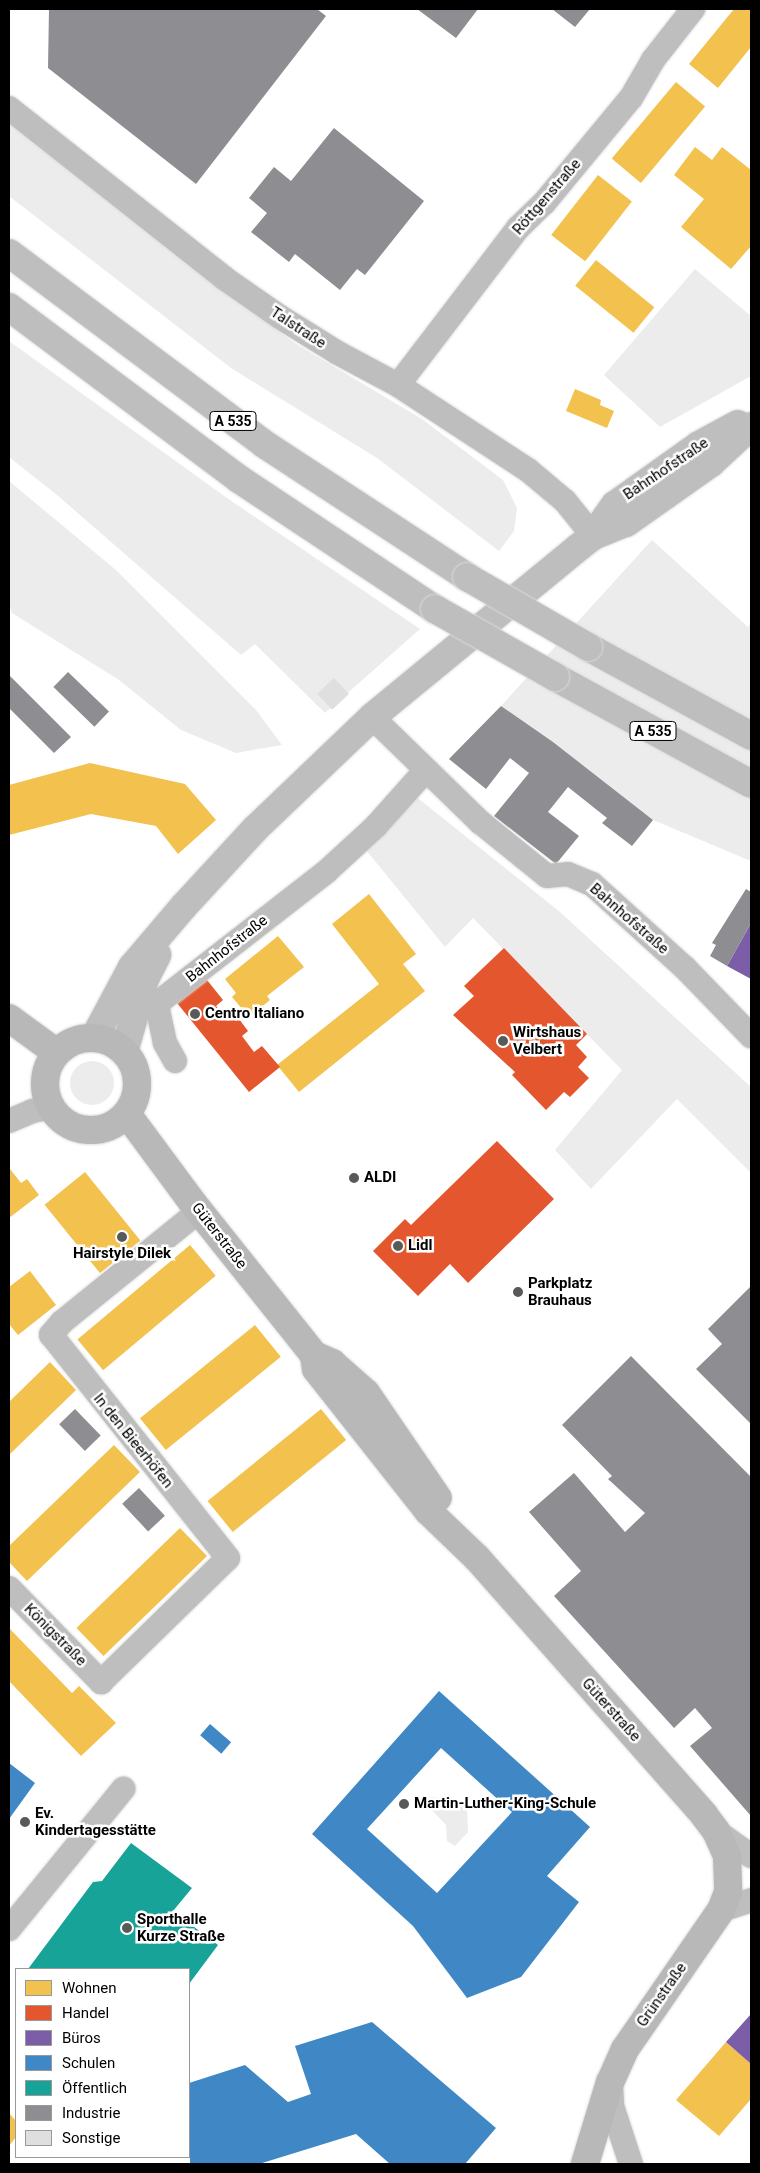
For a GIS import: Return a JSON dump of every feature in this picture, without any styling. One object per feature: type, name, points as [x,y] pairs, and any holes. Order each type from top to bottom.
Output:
[{"type":"main road","name":"A 535","points":[[9,253],[264,444],[467,577],[588,647],[751,736]]},
{"type":"main road","name":"A 535","points":[[9,308],[239,479],[435,608],[751,784]]},
{"type":"main road","name":"Bahnhofstraße","points":[[593,536],[614,505],[699,444],[751,416]]},
{"type":"main road","name":"Bahnhofstraße","points":[[94,1038],[132,967],[184,906],[255,829],[372,717],[593,536],[632,519],[711,463],[751,426]]},
{"type":"main road","name":"Bahnhofstraße","points":[[124,1052],[145,979],[184,906]]},
{"type":"main road","points":[[9,1018],[57,1053]]},
{"type":"main road","points":[[94,1038],[112,1042],[124,1052],[131,1062],[137,1084],[133,1105],[127,1114],[110,1125],[90,1129],[66,1123],[49,1108],[45,1082],[49,1066],[64,1046],[94,1038]]},
{"type":"main road","name":"Güterstraße","points":[[127,1114],[199,1211],[314,1355],[316,1369],[428,1512],[477,1558],[716,1830]]},
{"type":"main road","name":"Grünstraße","points":[[585,2164],[610,2082],[625,2049],[721,1910],[729,1872],[716,1830]]},
{"type":"street","name":"Röttgenstraße","points":[[398,385],[518,228],[544,203],[631,98],[653,60],[693,9]]},
{"type":"street","name":"Talstraße","points":[[9,108],[224,278],[338,354],[398,385],[547,484],[565,501],[593,536]]},
{"type":"street","name":"Bahnhofstraße","points":[[372,717],[480,822],[547,876],[568,874],[592,884],[684,968],[751,1036]]},
{"type":"street","name":"Bahnhofstraße","points":[[175,1061],[166,1043],[158,1011],[159,1002],[326,872],[376,826],[426,770]]},
{"type":"street","points":[[9,1121],[32,1111],[49,1108]]},
{"type":"street","name":"In den Bieerhöfen","points":[[101,1682],[228,1558],[51,1335],[62,1322],[199,1211]]},
{"type":"street","name":"Königstraße","points":[[9,1588],[101,1682]]},
{"type":"street","points":[[9,1929],[123,1789]]},
{"type":"street","name":"Güterstraße","points":[[716,1830],[751,1856]]},
{"type":"street","points":[[721,1910],[751,1900]]},
{"type":"street","points":[[610,2082],[612,2106],[631,2164]]},
{"type":"shaded area","points":[[9,123],[174,254],[296,344],[422,419],[503,480],[517,508],[514,531],[499,551],[377,458],[231,368],[9,196]]},
{"type":"shaded area","points":[[695,269],[751,316],[751,376],[660,427],[604,375]]},
{"type":"shaded area","points":[[9,341],[227,498],[420,629],[325,713],[255,644],[241,655],[57,495],[9,457]]},
{"type":"shaded area","points":[[9,481],[116,570],[256,710],[282,745],[236,753],[181,730],[119,680],[12,613],[9,604]]},
{"type":"shaded area","points":[[652,540],[748,627],[751,622],[751,861],[653,820],[553,742],[501,706]]},
{"type":"shaded area","points":[[414,795],[560,912],[751,1087],[751,1173],[677,1099],[591,1189],[555,1150],[622,1070],[473,918],[445,947],[366,850]]},
{"type":"shaded area","points":[[92,1061],[104,1065],[110,1071],[114,1083],[110,1095],[104,1101],[92,1105],[80,1101],[74,1095],[70,1083],[74,1071],[80,1065]]},
{"type":"shaded area","points":[[432,1797],[457,1798],[467,1807],[468,1832],[455,1846],[447,1841],[446,1825],[431,1809]]},
{"type":"building: Wohnen","points":[[734,9],[751,9],[751,47],[718,88],[689,64]]},
{"type":"building: Wohnen","points":[[676,82],[705,106],[641,183],[612,159]]},
{"type":"building: Wohnen","points":[[695,147],[712,160],[722,147],[751,170],[751,246],[731,269],[681,227],[704,199],[674,175]]},
{"type":"building: Wohnen","points":[[598,175],[632,201],[585,261],[551,235]]},
{"type":"building: Wohnen","points":[[596,260],[654,307],[634,333],[575,286]]},
{"type":"building: Wohnen","points":[[575,389],[601,400],[600,405],[614,411],[607,428],[566,411]]},
{"type":"building: Wohnen","points":[[90,763],[185,784],[216,820],[178,854],[156,826],[91,814],[9,835],[9,785]]},
{"type":"building: Wohnen","points":[[369,894],[416,954],[403,964],[425,991],[299,1092],[277,1065],[379,984],[332,924]]},
{"type":"building: Wohnen","points":[[278,936],[304,967],[267,996],[270,1000],[249,1017],[232,997],[236,993],[225,979]]},
{"type":"building: Wohnen","points":[[10,1169],[21,1183],[27,1179],[39,1195],[9,1218]]},
{"type":"building: Wohnen","points":[[85,1172],[140,1240],[100,1273],[45,1205]]},
{"type":"building: Wohnen","points":[[190,1245],[216,1276],[103,1370],[77,1339]]},
{"type":"building: Wohnen","points":[[30,1271],[56,1305],[18,1335],[9,1324],[9,1287]]},
{"type":"building: Wohnen","points":[[255,1325],[281,1357],[166,1450],[140,1418]]},
{"type":"building: Wohnen","points":[[50,1362],[76,1390],[9,1455],[9,1402]]},
{"type":"building: Wohnen","points":[[321,1409],[346,1440],[233,1532],[208,1501]]},
{"type":"building: Wohnen","points":[[114,1445],[140,1472],[27,1581],[9,1562],[9,1546]]},
{"type":"building: Wohnen","points":[[180,1528],[207,1556],[104,1656],[76,1628]]},
{"type":"building: Wohnen","points":[[9,1628],[72,1693],[79,1686],[116,1723],[81,1756],[9,1681]]},
{"type":"building: Wohnen","points":[[726,2042],[751,2064],[751,2099],[719,2136],[676,2100]]},
{"type":"building: Wohnen","points":[[9,2113],[15,2120],[15,2138],[9,2146]]},
{"type":"building: Handel","points":[[504,948],[587,1034],[576,1045],[587,1057],[578,1067],[589,1078],[570,1097],[564,1092],[546,1110],[512,1075],[515,1072],[453,1015],[474,996],[464,986]]},
{"type":"building: Handel","points":[[207,980],[223,1000],[216,1006],[228,1021],[236,1015],[248,1031],[242,1036],[254,1052],[262,1046],[280,1067],[249,1092],[177,1003]]},
{"type":"building: Handel","points":[[497,1141],[554,1199],[468,1283],[450,1264],[418,1296],[373,1251],[405,1219],[411,1225]]},
{"type":"building: Büros","points":[[751,923],[751,979],[727,966]]},
{"type":"building: Büros","points":[[751,2014],[751,2064],[726,2042]]},
{"type":"building: Schulen","points":[[439,1691],[590,1827],[547,1876],[579,1902],[521,1977],[467,1998],[413,1926],[312,1834]],"holes":[[[441,1748],[512,1812],[437,1893],[367,1829]]]},
{"type":"building: Schulen","points":[[210,1724],[231,1742],[221,1754],[200,1735]]},
{"type":"building: Schulen","points":[[9,1763],[35,1783],[9,1819]]},
{"type":"building: Schulen","points":[[372,2022],[496,2128],[465,2164],[390,2164],[356,2134],[259,2164],[190,2164],[190,2083],[245,2065],[288,2102],[311,2094],[295,2046]]},
{"type":"building: Öffentlich","name":"Sporthalle Kurze Straße","points":[[131,1843],[192,1888],[173,1911],[218,1945],[190,1983],[190,1968],[29,1968],[93,1882],[102,1881]]},
{"type":"building: Industrie","points":[[49,9],[317,9],[326,16],[196,184],[48,68]]},
{"type":"building: Industrie","points":[[417,9],[478,9],[456,38]]},
{"type":"building: Industrie","points":[[552,9],[590,9],[575,27]]},
{"type":"building: Industrie","points":[[334,128],[424,201],[365,275],[357,269],[340,290],[295,254],[289,262],[251,232],[267,213],[249,198],[274,167],[291,181]]},
{"type":"building: Industrie","points":[[68,672],[109,712],[94,727],[53,687]]},
{"type":"building: Industrie","points":[[9,675],[71,737],[54,753],[9,708]]},
{"type":"building: Industrie","points":[[501,706],[553,742],[653,820],[632,846],[602,823],[607,818],[568,787],[548,812],[579,836],[556,864],[494,816],[529,773],[510,758],[486,789],[449,759]]},
{"type":"building: Industrie","points":[[746,889],[751,892],[751,923],[727,966],[710,956],[716,945],[712,943]]},
{"type":"building: Industrie","points":[[751,1286],[751,1424],[696,1369],[722,1344],[708,1329]]},
{"type":"building: Industrie","points":[[631,1356],[751,1477],[751,1816],[690,1746],[712,1728],[695,1708],[674,1728],[554,1596],[581,1571],[529,1512],[574,1473],[625,1532],[645,1513],[608,1479],[612,1476],[562,1425]]},
{"type":"building: Industrie","points":[[75,1409],[101,1436],[85,1451],[59,1424]]},
{"type":"building: Industrie","points":[[139,1488],[165,1516],[148,1531],[122,1504]]},
{"type":"building: Sonstige","points":[[334,678],[349,694],[332,710],[317,694]]},
{"type":"place","name":"Centro Italiano","points":[[195,1014]]},
{"type":"place","name":"Wirtshaus Velbert","points":[[503,1041]]},
{"type":"place","name":"ALDI","points":[[354,1178]]},
{"type":"place","name":"Hairstyle Dilek","points":[[122,1237]]},
{"type":"place","name":"Lidl","points":[[398,1246]]},
{"type":"place","name":"Parkplatz Brauhaus","points":[[518,1292]]},
{"type":"place","name":"Martin-Luther-King-Schule","points":[[404,1804]]},
{"type":"place","name":"Ev. Kindertagesstätte","points":[[25,1822]]},
{"type":"place","name":"Sporthalle Kurze Straße","points":[[127,1928]]}]
